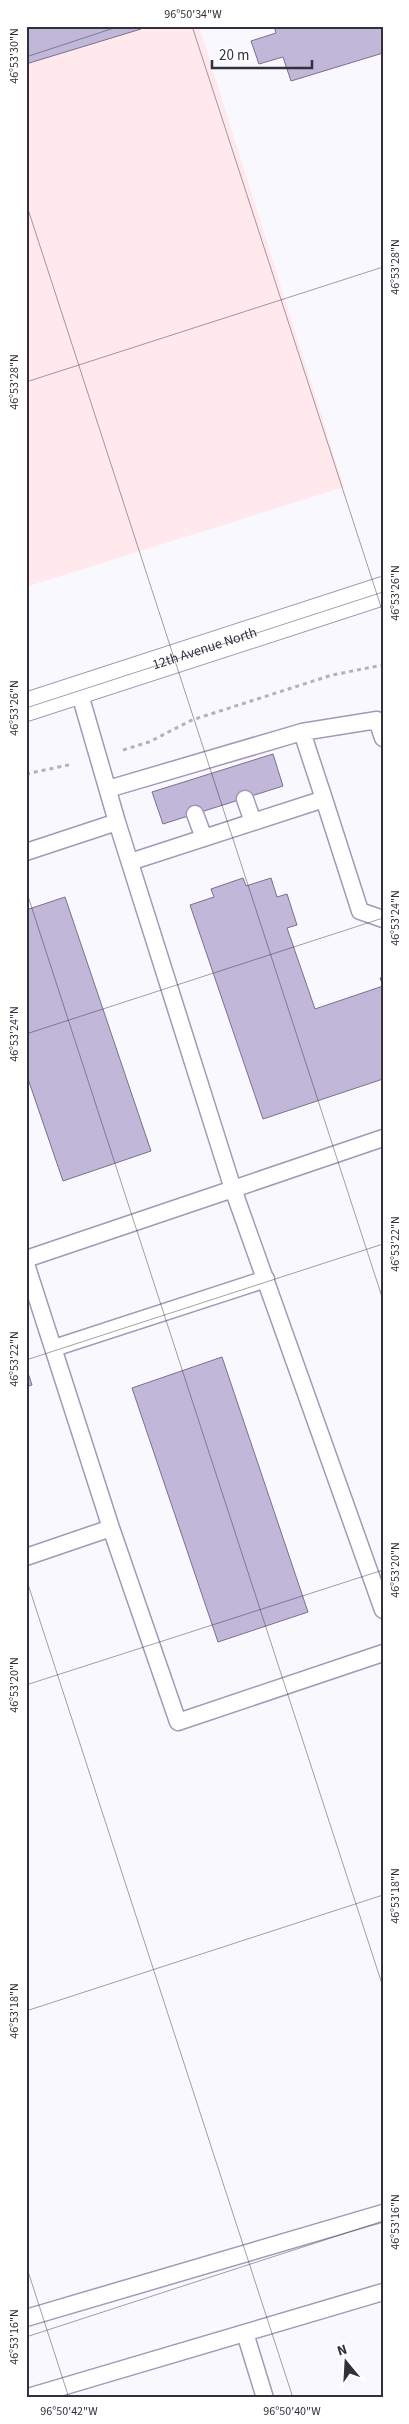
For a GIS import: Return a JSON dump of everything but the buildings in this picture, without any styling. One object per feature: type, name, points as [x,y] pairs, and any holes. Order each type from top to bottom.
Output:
[{"type":"main road","name":"12th Avenue North","points":[[26,707],[383,591]]},
{"type":"lane","points":[[79,691],[117,822],[233,1189],[383,1610]]},
{"type":"lane","points":[[108,789],[183,775],[231,760],[302,732],[377,720],[383,738]]},
{"type":"lane","points":[[302,732],[360,911],[383,918]]},
{"type":"lane","points":[[245,799],[253,822]]},
{"type":"lane","points":[[130,862],[324,799]]},
{"type":"lane","points":[[195,814],[204,838]]},
{"type":"lane","points":[[26,852],[117,822]]},
{"type":"lane","points":[[26,1259],[383,1138]]},
{"type":"lane","points":[[26,1264],[111,1528],[178,1722],[383,1653]]},
{"type":"lane","points":[[54,1348],[266,1279]]},
{"type":"lane","points":[[26,1557],[111,1528]]},
{"type":"lane","points":[[26,2318],[383,2213]]},
{"type":"lane","points":[[28,2397],[383,2292]]},
{"type":"lane","points":[[245,2333],[265,2398]]},
{"type":"path","points":[[26,774],[63,767],[149,742],[192,720],[323,678],[383,665]]},
{"type":"shaded area","points":[[26,26],[199,26],[344,487],[26,587]]}]
